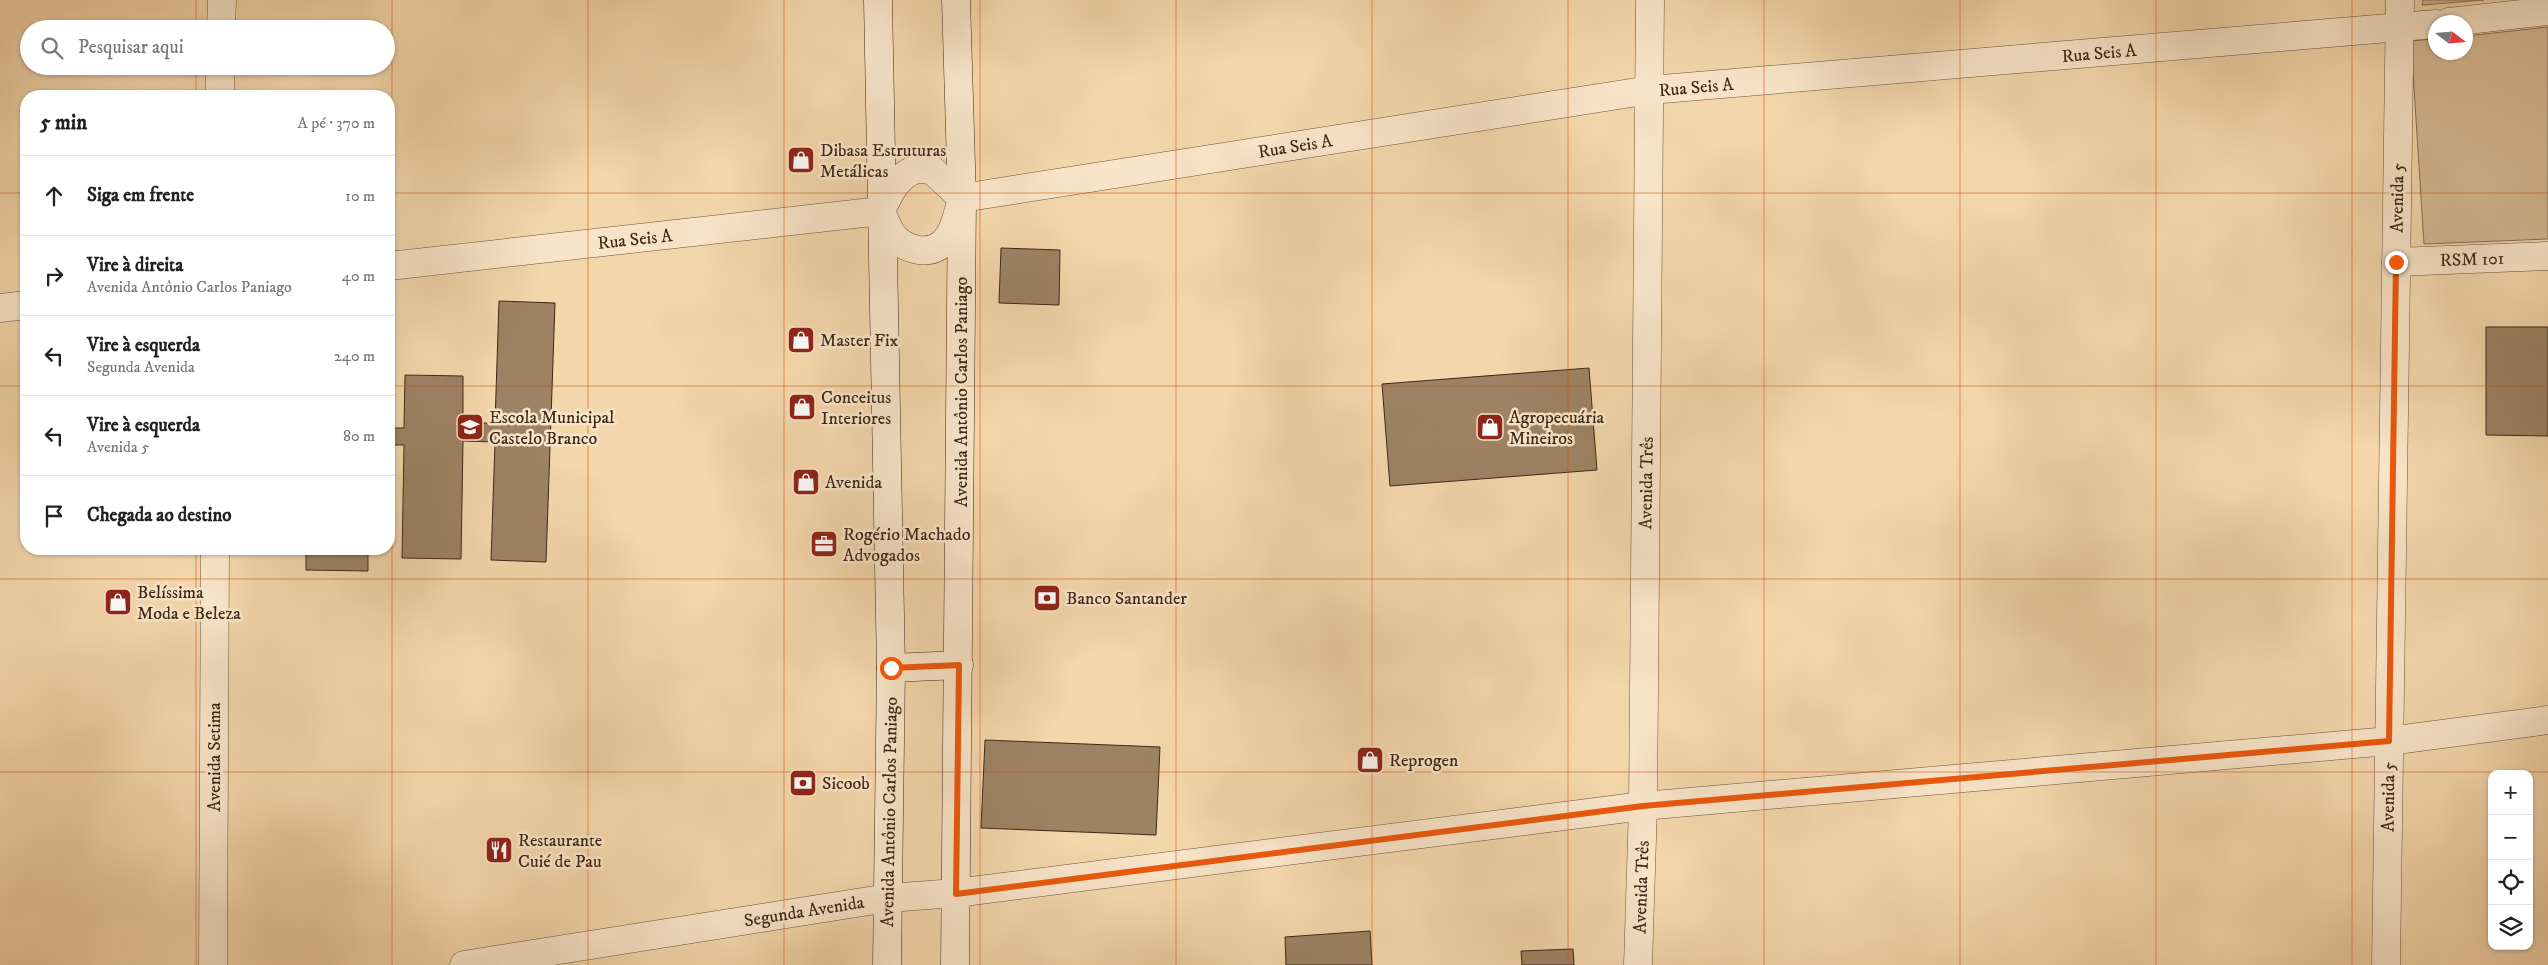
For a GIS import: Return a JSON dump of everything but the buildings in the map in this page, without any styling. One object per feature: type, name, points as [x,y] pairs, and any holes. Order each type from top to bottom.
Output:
[{"type":"street","points":[[221,20],[222,0]]},
{"type":"street","name":"Avenida Antônio Carlos Paniago","points":[[878,0],[891,668],[887,965]]},
{"type":"street","name":"Avenida Antônio Carlos Paniago","points":[[955,965],[962,198],[956,0]]},
{"type":"street","name":"Avenida Três","points":[[1638,965],[1643,806],[1650,0]]},
{"type":"street","name":"Avenida 5","points":[[2386,965],[2400,0]]},
{"type":"street","points":[[2473,19],[2548,11]]},
{"type":"street","name":"Rua Seis A","points":[[962,198],[1650,90],[2428,25]]},
{"type":"street","points":[[220,75],[220,90]]},
{"type":"street","points":[[916,169],[932,170],[962,198],[951,230],[942,244],[927,250],[907,248],[891,233],[881,211],[891,188],[903,174],[916,169]]},
{"type":"street","name":"Rua Seis A","points":[[395,265],[881,211]]},
{"type":"street","name":"RSM 101","points":[[2396,262],[2548,256]]},
{"type":"street","points":[[0,308],[20,306]]},
{"type":"street","name":"Avenida Setima","points":[[213,965],[215,555]]},
{"type":"street","points":[[891,668],[959,665]]},
{"type":"street","name":"Segunda Avenida","points":[[464,965],[888,898],[956,894],[1643,806],[2389,741],[2548,720]]},
{"type":"shaded area","points":[[2423,0],[2484,0],[2422,5]]},
{"type":"shaded area","points":[[2548,27],[2548,239],[2424,244],[2411,41],[2428,40],[2428,60],[2473,60],[2473,35]]},
{"type":"place","name":"Dibasa Estruturas Metálicas","points":[[801,160]]},
{"type":"place","name":"Master Fix","points":[[801,340]]},
{"type":"place","name":"Conceitus Interiores","points":[[802,407]]},
{"type":"place","name":"Escola Municipal Castelo Branco","points":[[470,427]]},
{"type":"place","name":"Agropecuária Mineiros","points":[[1490,427]]},
{"type":"place","name":"Avenida","points":[[806,482]]},
{"type":"place","name":"Rogério Machado Advogados","points":[[824,544]]},
{"type":"place","name":"Banco Santander","points":[[1047,598]]},
{"type":"place","name":"Belíssima Moda e Beleza","points":[[118,602]]},
{"type":"place","name":"Reprogen","points":[[1370,760]]},
{"type":"place","name":"Sicoob","points":[[803,783]]},
{"type":"place","name":"Restaurante Cuié de Pau","points":[[499,850]]},
{"type":"route","points":[[891,668],[959,665],[956,894],[1643,806],[2389,741],[2396,262]]}]
